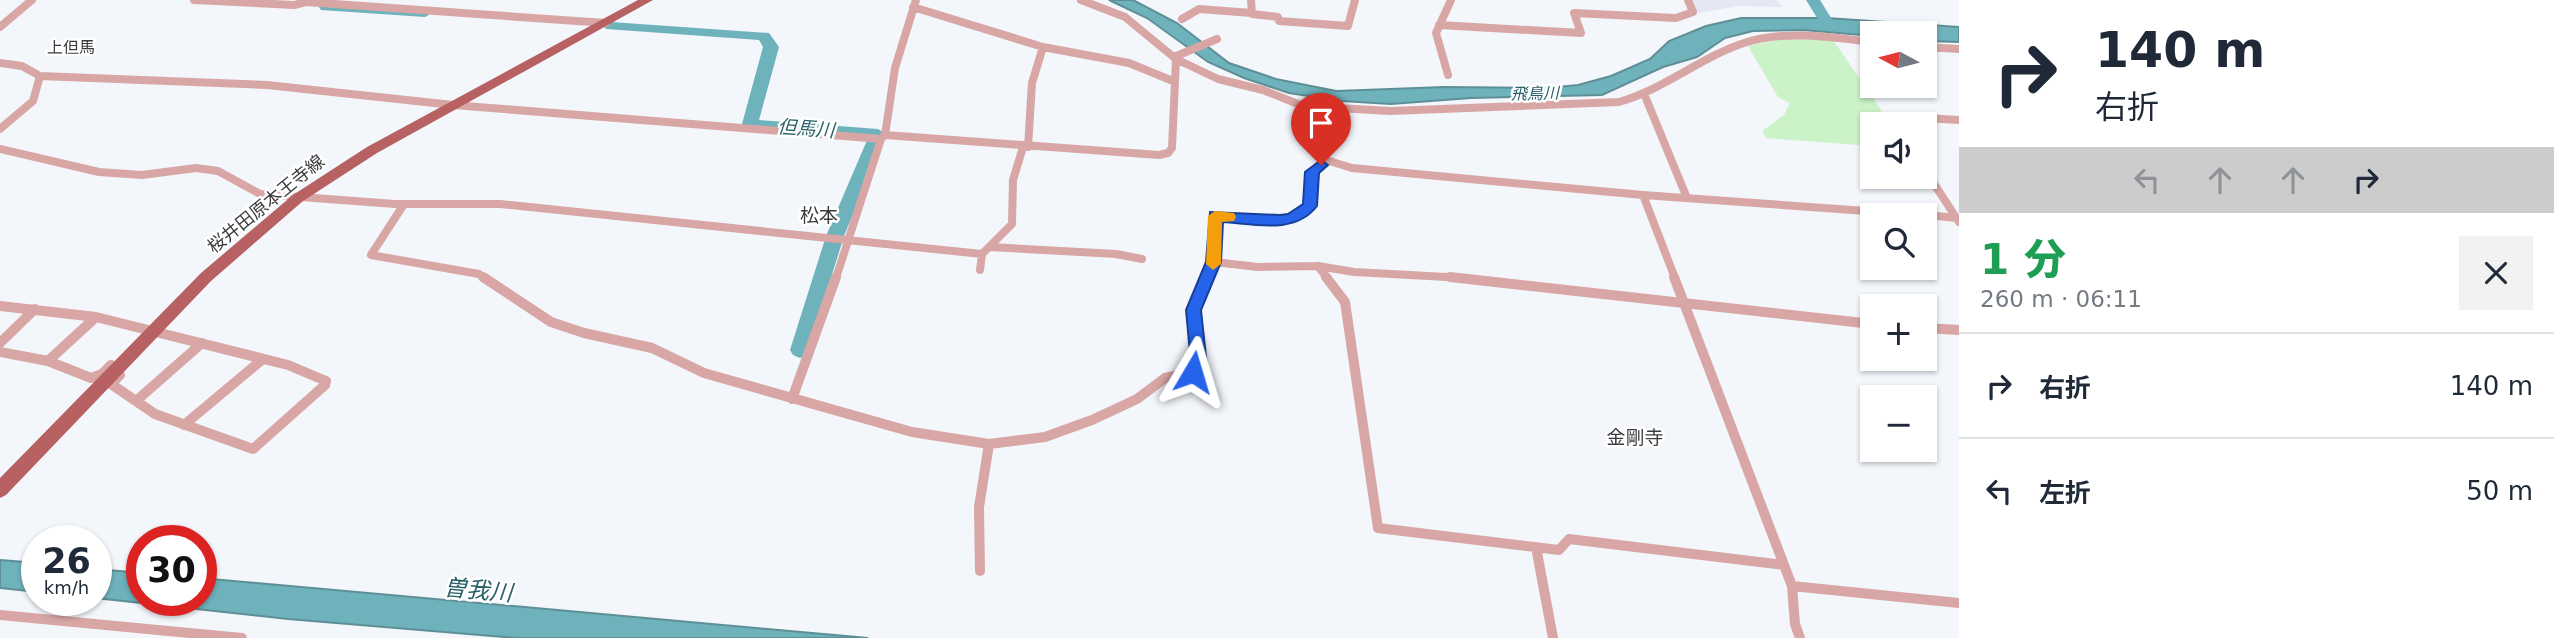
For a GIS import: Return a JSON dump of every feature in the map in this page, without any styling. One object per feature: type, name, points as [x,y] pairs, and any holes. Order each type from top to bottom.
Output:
[{"type":"main road","name":"桜井田原本王寺線","points":[[0,489],[150,331],[237,248],[298,198],[329,175],[647,0]]},
{"type":"street","points":[[0,27],[32,0]]},
{"type":"street","points":[[194,0],[293,5],[306,2],[606,23]]},
{"type":"street","points":[[1081,0],[1125,17],[1175,58],[1218,79],[1263,90],[1303,106],[1390,111],[1619,102],[1645,96],[1733,48],[1760,39],[1809,37],[1860,41]]},
{"type":"street","points":[[1251,0],[1252,13]]},
{"type":"street","points":[[1182,19],[1199,9],[1252,13],[1278,17],[1279,21],[1348,26],[1355,0]]},
{"type":"street","points":[[1448,75],[1436,33],[1451,0]]},
{"type":"street","points":[[1438,25],[1581,33],[1574,13],[1676,18],[1693,12],[1688,0]]},
{"type":"street","points":[[792,399],[883,137],[895,68],[915,3],[1043,47],[1129,63],[1173,81]]},
{"type":"street","points":[[1175,58],[1215,40]]},
{"type":"street","points":[[980,270],[986,250],[1012,224],[1013,180],[1025,147],[1036,58],[1043,47]]},
{"type":"street","points":[[1937,48],[1959,49]]},
{"type":"street","points":[[0,63],[22,66],[40,75],[267,85],[453,105],[1159,155],[1168,153],[1172,148],[1175,58]]},
{"type":"street","points":[[0,129],[33,101],[40,75]]},
{"type":"street","points":[[1645,96],[1687,198]]},
{"type":"street","points":[[1303,106],[1315,120],[1322,154],[1326,160],[1352,167],[1643,195],[1860,210]]},
{"type":"street","points":[[1937,119],[1959,120]]},
{"type":"street","points":[[0,149],[99,173],[142,175],[197,168],[218,172],[260,194],[298,198],[404,204],[500,204],[849,241],[986,250],[1116,254],[1142,259]]},
{"type":"street","points":[[404,204],[371,255],[479,274],[551,322],[584,333],[634,342],[704,373],[792,399],[912,432],[989,444],[1013,443],[1045,437],[1092,420],[1137,399],[1165,378],[1193,372],[1199,366],[1194,310],[1214,262],[1215,216],[1280,220],[1304,212],[1310,206],[1312,172],[1326,160]]},
{"type":"street","points":[[1937,188],[1958,219]]},
{"type":"street","points":[[1643,195],[1682,305],[1792,586],[1795,624],[1800,638]]},
{"type":"street","points":[[1937,217],[1958,219]]},
{"type":"street","points":[[1214,262],[1258,267],[1318,265],[1354,272],[1446,275],[1625,295],[1682,305],[1860,323]]},
{"type":"street","points":[[1318,265],[1345,302],[1378,528],[1559,550],[1569,539],[1784,565]]},
{"type":"street","points":[[0,306],[96,317],[288,365],[326,381],[325,385],[253,449],[155,414],[111,384],[154,338],[150,331]]},
{"type":"street","points":[[0,342],[35,309]]},
{"type":"street","points":[[48,361],[96,317]]},
{"type":"street","points":[[1937,329],[1959,330]]},
{"type":"street","points":[[0,352],[48,361],[92,377],[102,374],[150,331]]},
{"type":"street","points":[[136,401],[202,343]]},
{"type":"street","points":[[184,425],[263,359]]},
{"type":"street","points":[[980,571],[976,508],[979,479],[989,444]]},
{"type":"street","points":[[1536,547],[1553,638]]},
{"type":"street","points":[[1792,586],[1959,603]]},
{"type":"street","points":[[0,615],[242,638]]},
{"type":"shaded area","points":[[1691,0],[1777,0],[1782,7],[1739,6],[1698,13]]},
{"type":"green space","points":[[1782,39],[1833,40],[1860,79],[1860,98],[1873,98],[1882,112],[1860,112],[1860,145],[1766,138],[1762,131],[1784,115],[1790,103],[1778,97],[1748,46]]},
{"type":"water","name":"飛鳥川","points":[[1109,0],[1133,0],[1177,23],[1229,63],[1276,79],[1336,91],[1444,87],[1547,88],[1578,85],[1611,76],[1650,59],[1669,41],[1706,26],[1741,18],[1871,21],[1860,21],[1860,35],[1803,30],[1753,31],[1725,38],[1697,57],[1663,67],[1602,95],[1471,98],[1391,104],[1341,101],[1289,93],[1244,78],[1208,62],[1147,18]]},
{"type":"water","points":[[1937,26],[1959,27],[1959,42],[1937,41]]},
{"type":"water","points":[[0,560],[21,562],[21,590],[0,588]]},
{"type":"water","points":[[112,570],[126,572],[126,601],[112,600]]},
{"type":"water","points":[[217,579],[868,638],[516,638],[217,611]]},
{"type":"waterway","points":[[1813,0],[1829,26]]},
{"type":"waterway","name":"但馬川","points":[[326,7],[425,13]]},
{"type":"waterway","name":"但馬川","points":[[611,26],[764,36],[771,47],[750,124],[878,134],[835,236],[800,350]]},
{"type":"slow traffic","points":[[1213,264],[1215,216],[1228,217]]},
{"type":"district","name":"上但馬","points":[[71,47]]},
{"type":"district","name":"松本","points":[[819,215]]},
{"type":"district","name":"金剛寺","points":[[1635,437]]},
{"type":"route","points":[[1193,372],[1199,366],[1194,310],[1214,262],[1215,216],[1280,220],[1292,218],[1310,206],[1312,172],[1321,165]]},
{"type":"water label","name":"曽我川","points":[[478,590]]}]
